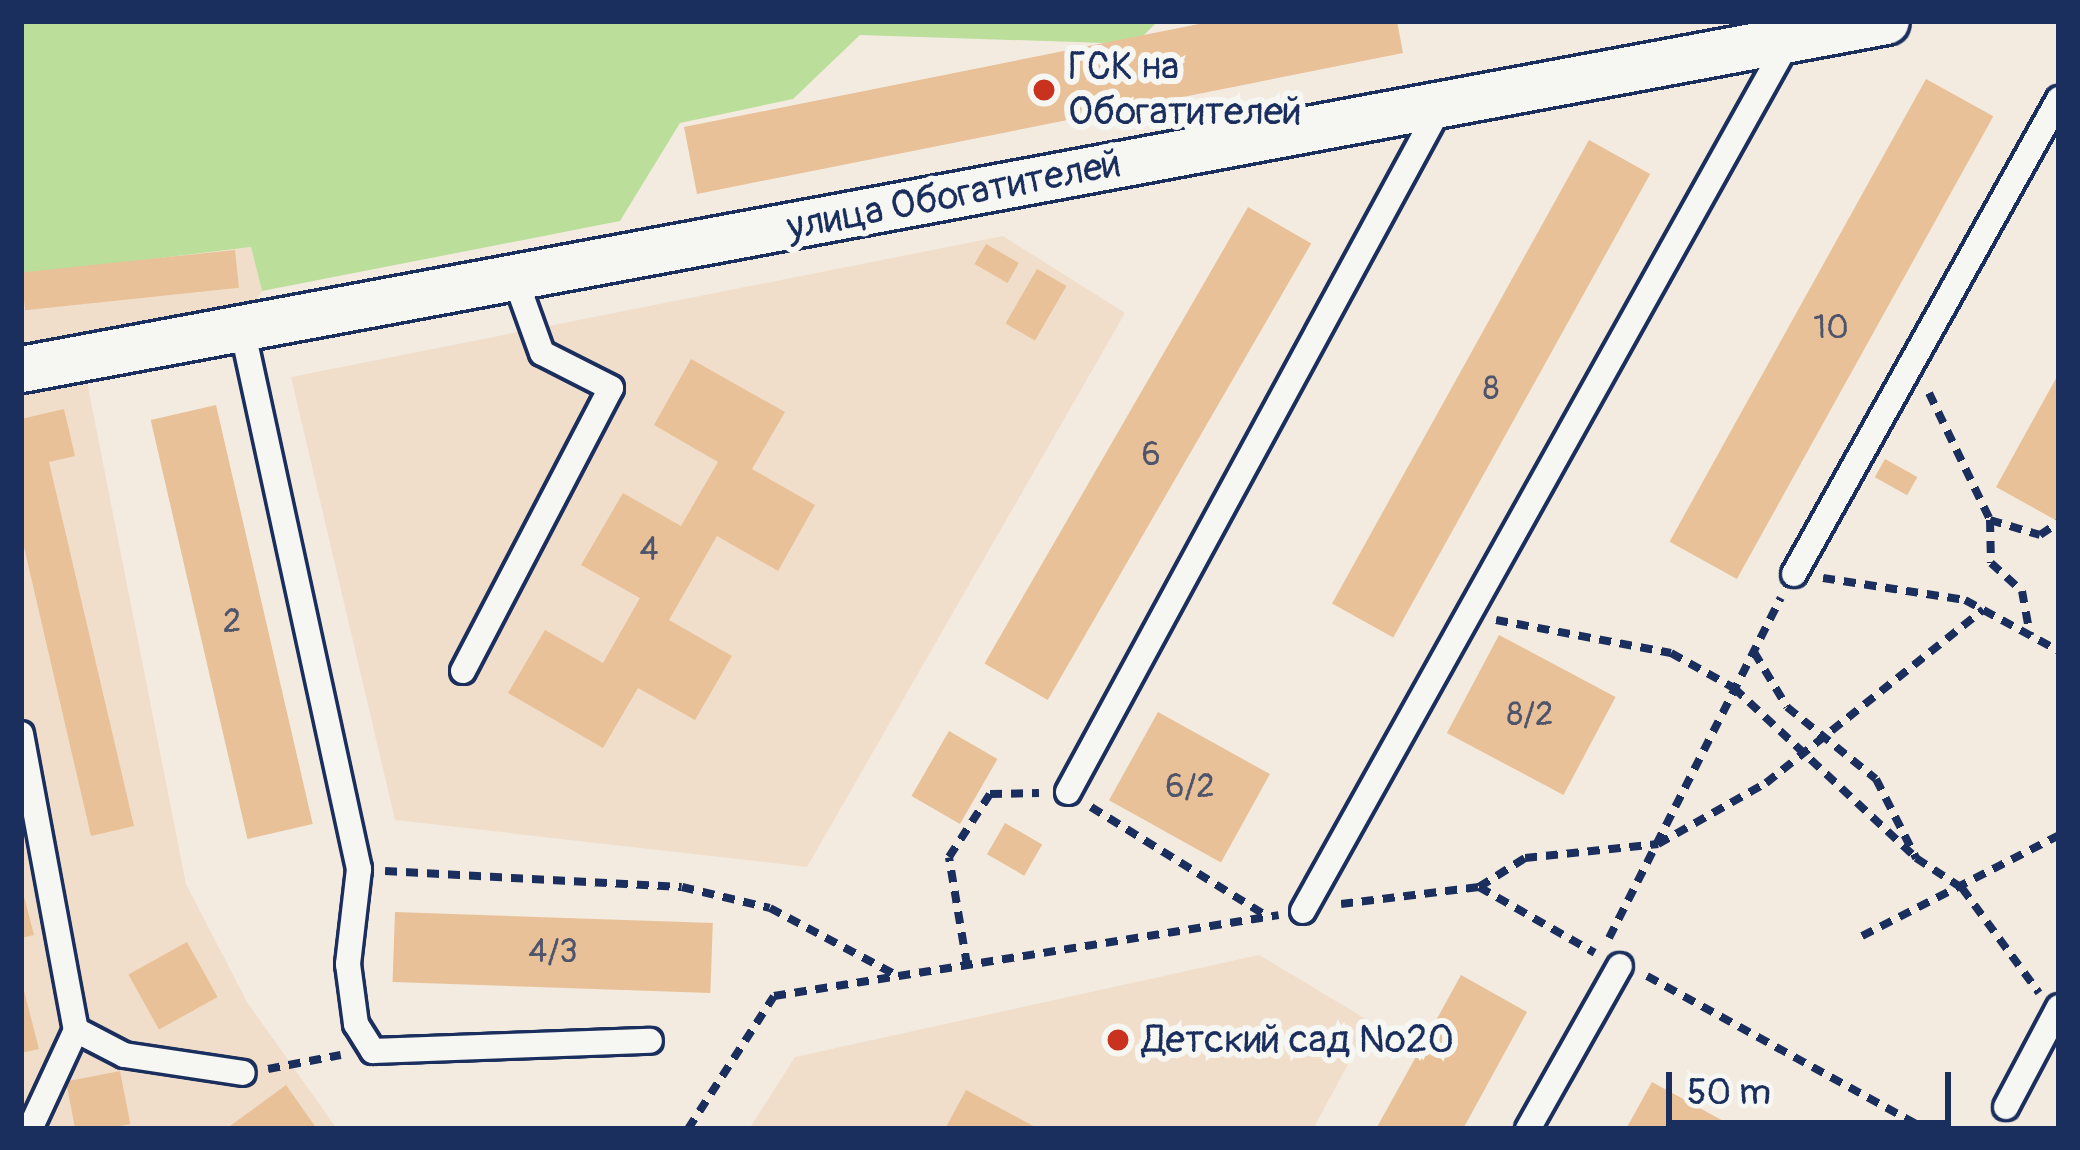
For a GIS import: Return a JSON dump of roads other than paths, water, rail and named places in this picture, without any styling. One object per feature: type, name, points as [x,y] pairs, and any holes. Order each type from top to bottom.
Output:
[{"type":"street","name":"улица Обогатителей","points":[[21,369],[1886,21]]},
{"type":"lane","points":[[1303,911],[1789,40]]},
{"type":"lane","points":[[1794,574],[2059,99]]},
{"type":"lane","points":[[1068,792],[1441,105]]},
{"type":"lane","points":[[464,671],[611,388],[542,352],[515,278]]},
{"type":"lane","points":[[242,328],[359,869],[348,964],[370,1047],[650,1041]]},
{"type":"lane","points":[[21,734],[76,1030],[30,1129]]},
{"type":"lane","points":[[1528,1129],[1610,961]]},
{"type":"lane","points":[[2006,1106],[2056,1013]]},
{"type":"lane","points":[[76,1030],[124,1055],[242,1073]]},
{"type":"place","name":"ГСК на Обогатителей","points":[[1044,90]]},
{"type":"place","name":"Детский сад №20","points":[[1118,1040]]}]
